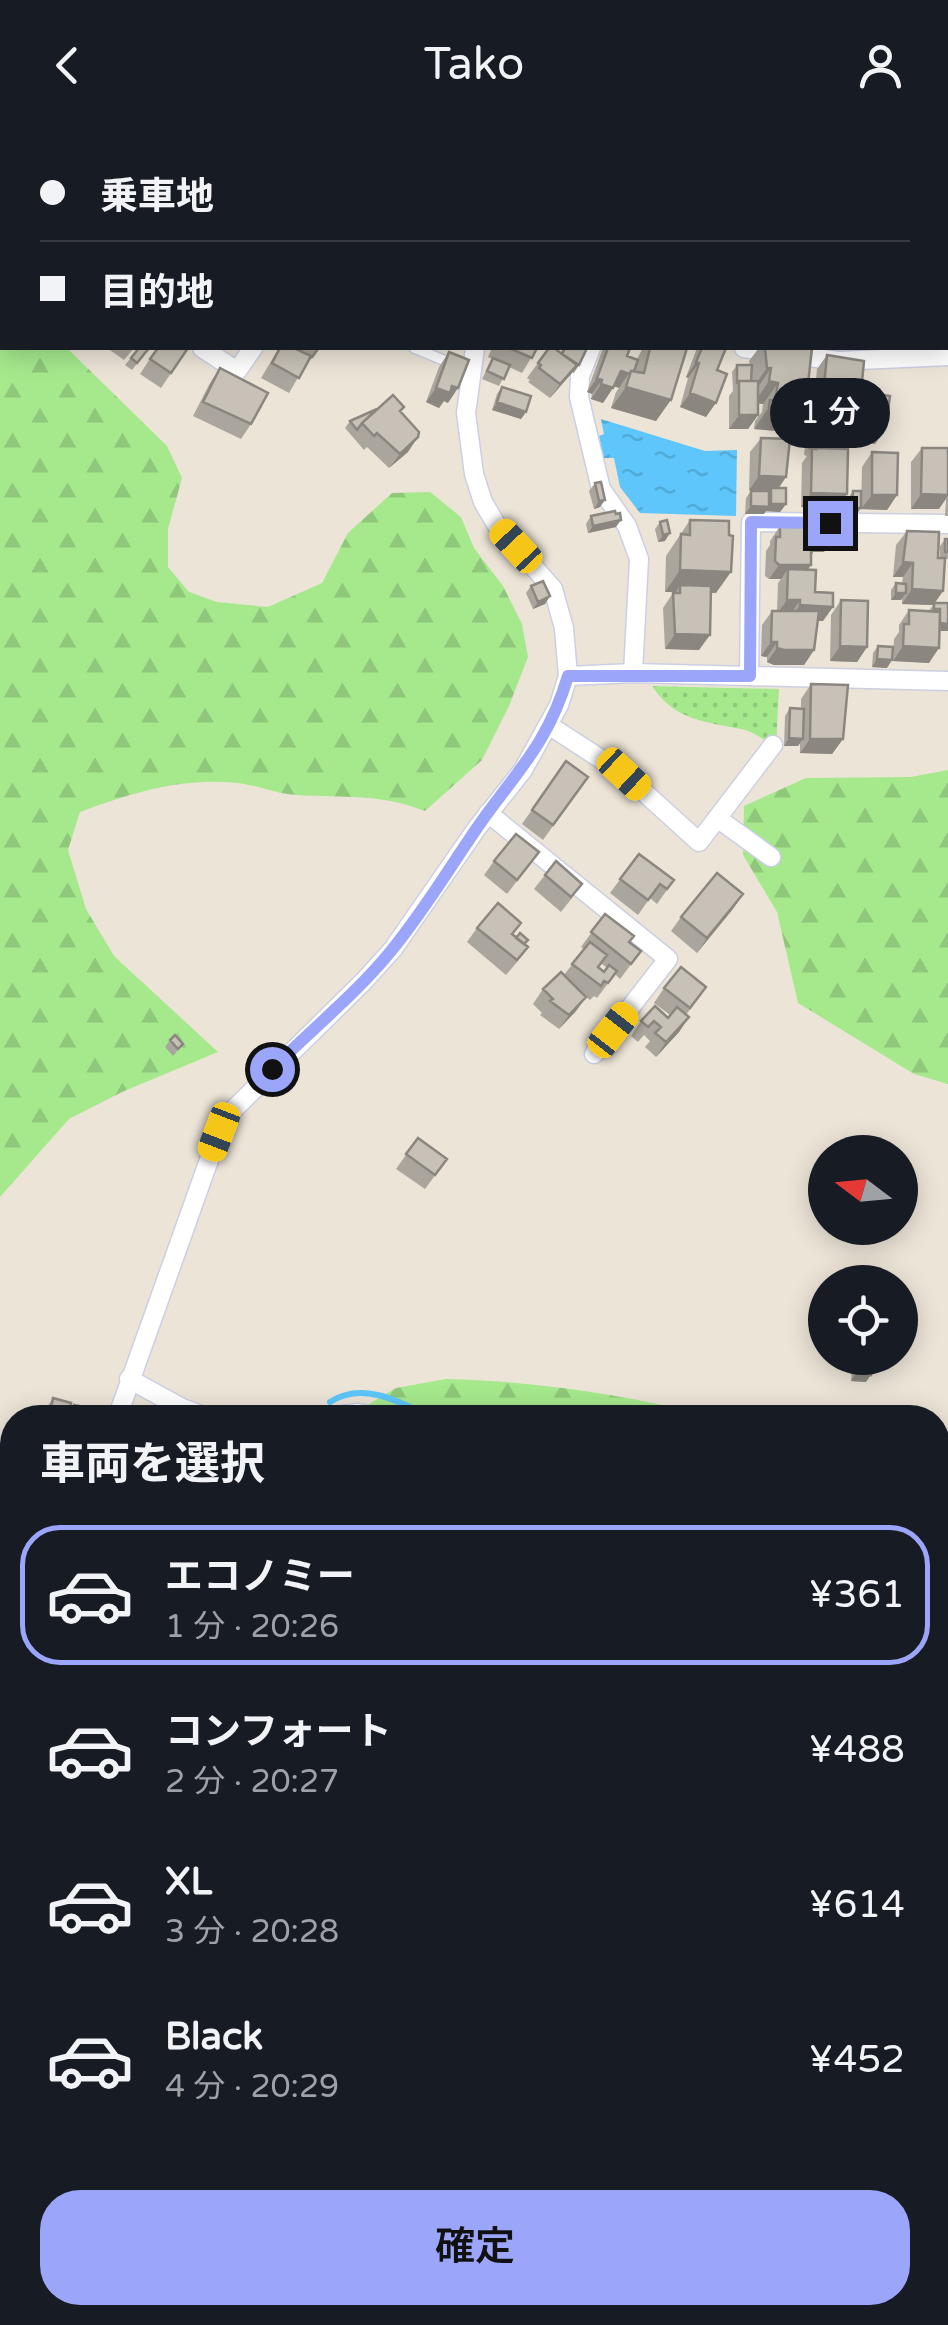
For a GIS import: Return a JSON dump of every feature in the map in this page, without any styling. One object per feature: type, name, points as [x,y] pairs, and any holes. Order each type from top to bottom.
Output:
[{"type":"street","points":[[205,350],[237,371],[253,350]]},
{"type":"street","points":[[121,1405],[212,1150],[229,1114],[393,949],[488,813],[523,770],[550,726],[568,676],[564,628],[553,589],[496,524],[483,502],[474,474],[466,413],[474,350]]},
{"type":"street","points":[[590,350],[580,376],[579,397],[600,490],[627,526],[639,559],[633,673]]},
{"type":"street","points":[[758,350],[838,361],[948,356]]},
{"type":"street","points":[[750,676],[751,522],[948,524]]},
{"type":"street","points":[[568,676],[633,673],[948,682]]},
{"type":"street","points":[[550,726],[624,774],[699,842],[772,745]]},
{"type":"street","points":[[488,813],[668,959],[594,1054]]},
{"type":"street","points":[[718,818],[771,857]]},
{"type":"street","points":[[129,1379],[177,1405]]},
{"type":"lane","points":[[419,350],[470,371]]},
{"type":"green space","points":[[0,350],[69,350],[167,446],[182,478],[168,529],[168,567],[189,592],[217,602],[268,607],[322,583],[348,533],[392,493],[430,492],[461,517],[474,548],[503,586],[522,624],[528,657],[482,760],[425,811],[376,799],[289,794],[244,784],[196,782],[157,788],[80,812],[68,850],[86,909],[114,956],[218,1052],[69,1119],[0,1197]]},
{"type":"green space","points":[[652,686],[779,689],[776,747],[745,730],[680,713]]},
{"type":"green space","points":[[948,770],[948,1084],[914,1074],[798,1003],[777,912],[743,855],[744,806],[806,778],[911,777]]},
{"type":"green space","points":[[446,1379],[514,1383],[582,1390],[661,1405],[368,1405],[396,1388]]},
{"type":"water","points":[[601,419],[705,451],[737,450],[736,516],[640,513],[620,487],[614,458],[603,458]]},
{"type":"building","points":[[137,350],[147,350],[137,363],[131,358]]},
{"type":"building","points":[[157,350],[187,350],[171,373],[150,359]]},
{"type":"building","points":[[279,350],[298,350],[311,356],[299,378],[272,363]]},
{"type":"building","points":[[514,350],[536,350],[532,358]]},
{"type":"building","points":[[548,350],[557,350],[577,365],[560,384],[538,363]]},
{"type":"building","points":[[564,350],[586,350],[579,365],[562,354]]},
{"type":"building","points":[[607,350],[629,350],[627,356],[638,360],[630,374],[621,371],[613,388],[597,378]]},
{"type":"building","points":[[650,350],[686,350],[671,400],[626,387],[631,371],[644,373]]},
{"type":"building","points":[[701,350],[725,350],[717,370],[727,374],[716,403],[690,393],[699,363],[696,362]]},
{"type":"building","points":[[765,350],[812,350],[805,411],[769,407],[770,400],[775,401],[778,383],[769,381],[771,368],[767,368]]},
{"type":"building","points":[[449,352],[469,360],[458,388],[452,386],[450,393],[436,388]]},
{"type":"building","points":[[827,355],[864,361],[858,389],[824,386]]},
{"type":"building","points":[[493,358],[510,365],[504,379],[487,371]]},
{"type":"building","points":[[737,365],[752,365],[751,381],[737,383]]},
{"type":"building","points":[[220,368],[268,393],[251,424],[203,402]]},
{"type":"building","points":[[739,381],[758,381],[758,415],[739,415]]},
{"type":"building","points":[[502,387],[531,396],[526,412],[497,402]]},
{"type":"building","points":[[862,392],[890,396],[885,429],[852,424],[851,429],[823,422],[827,396],[860,401]]},
{"type":"building","points":[[393,395],[404,407],[400,411],[419,432],[400,454],[362,423]]},
{"type":"building","points":[[377,409],[357,430],[350,421]]},
{"type":"building","points":[[811,431],[818,432],[816,449],[809,448]]},
{"type":"building","points":[[826,436],[848,439],[847,449],[825,448]]},
{"type":"building","points":[[761,438],[790,439],[786,477],[759,476]]},
{"type":"building","points":[[812,448],[848,449],[847,494],[811,493]]},
{"type":"building","points":[[922,448],[948,448],[948,495],[921,494]]},
{"type":"building","points":[[872,452],[898,453],[897,495],[872,495]]},
{"type":"building","points":[[601,482],[605,500],[599,501],[595,483]]},
{"type":"building","points":[[771,488],[786,488],[786,504],[771,504]]},
{"type":"building","points":[[751,491],[769,491],[769,507],[751,506]]},
{"type":"building","points":[[853,491],[861,491],[861,508],[852,508]]},
{"type":"building","points":[[620,513],[621,520],[593,526],[591,516]]},
{"type":"building","points":[[667,520],[670,533],[663,535],[660,522]]},
{"type":"building","points":[[690,520],[729,521],[729,535],[733,536],[731,572],[680,570],[681,534],[690,535]]},
{"type":"building","points":[[780,526],[812,527],[811,565],[779,565],[775,561]]},
{"type":"building","points":[[829,530],[829,545],[818,545],[818,531]]},
{"type":"building","points":[[907,531],[939,532],[938,558],[945,558],[943,591],[912,589],[913,563],[903,562]]},
{"type":"building","points":[[788,569],[816,570],[815,592],[833,593],[833,607],[787,600]]},
{"type":"building","points":[[543,581],[550,596],[538,602],[531,586]]},
{"type":"building","points":[[896,583],[906,584],[906,593],[896,593]]},
{"type":"building","points":[[680,585],[711,586],[710,635],[675,634],[673,593],[680,593]]},
{"type":"building","points":[[841,600],[868,601],[867,647],[840,646]]},
{"type":"building","points":[[934,603],[948,603],[948,624],[940,623],[940,609],[934,609]]},
{"type":"building","points":[[909,610],[940,612],[939,648],[903,646]]},
{"type":"building","points":[[772,611],[819,611],[814,650],[777,648],[777,642],[771,642]]},
{"type":"building","points":[[878,646],[893,647],[892,660],[877,659]]},
{"type":"building","points":[[811,684],[848,685],[843,739],[810,739]]},
{"type":"building","points":[[790,708],[804,709],[803,739],[789,738]]},
{"type":"building","points":[[566,761],[588,777],[553,825],[532,810]]},
{"type":"building","points":[[516,834],[539,852],[517,880],[494,861]]},
{"type":"building","points":[[639,854],[674,880],[667,889],[660,884],[648,900],[620,879]]},
{"type":"building","points":[[556,861],[582,884],[571,897],[545,875]]},
{"type":"building","points":[[717,873],[743,894],[707,938],[681,917]]},
{"type":"building","points":[[498,903],[521,923],[512,934],[528,947],[517,960],[477,928]]},
{"type":"building","points":[[605,914],[634,936],[629,942],[641,951],[631,964],[591,932]]},
{"type":"building","points":[[590,942],[607,955],[598,967],[604,972],[609,965],[617,971],[601,986],[572,964]]},
{"type":"building","points":[[681,967],[706,987],[690,1008],[664,988]]},
{"type":"building","points":[[561,972],[586,997],[569,1015],[550,1001],[553,999],[543,989]]},
{"type":"building","points":[[655,1006],[668,1018],[677,1007],[689,1017],[666,1042],[655,1033],[661,1027],[654,1021],[648,1027],[641,1021]]},
{"type":"building","points":[[175,1035],[183,1044],[178,1049],[170,1040]]},
{"type":"building","points":[[418,1138],[447,1159],[435,1175],[406,1154]]},
{"type":"building","points":[[53,1398],[71,1403],[71,1405],[52,1405]]},
{"type":"waterway","points":[[330,1402],[369,1393],[404,1405]]},
{"type":"route","points":[[272,1069],[393,949],[477,828],[523,770],[550,726],[568,676],[750,676],[751,522],[830,523]]}]
